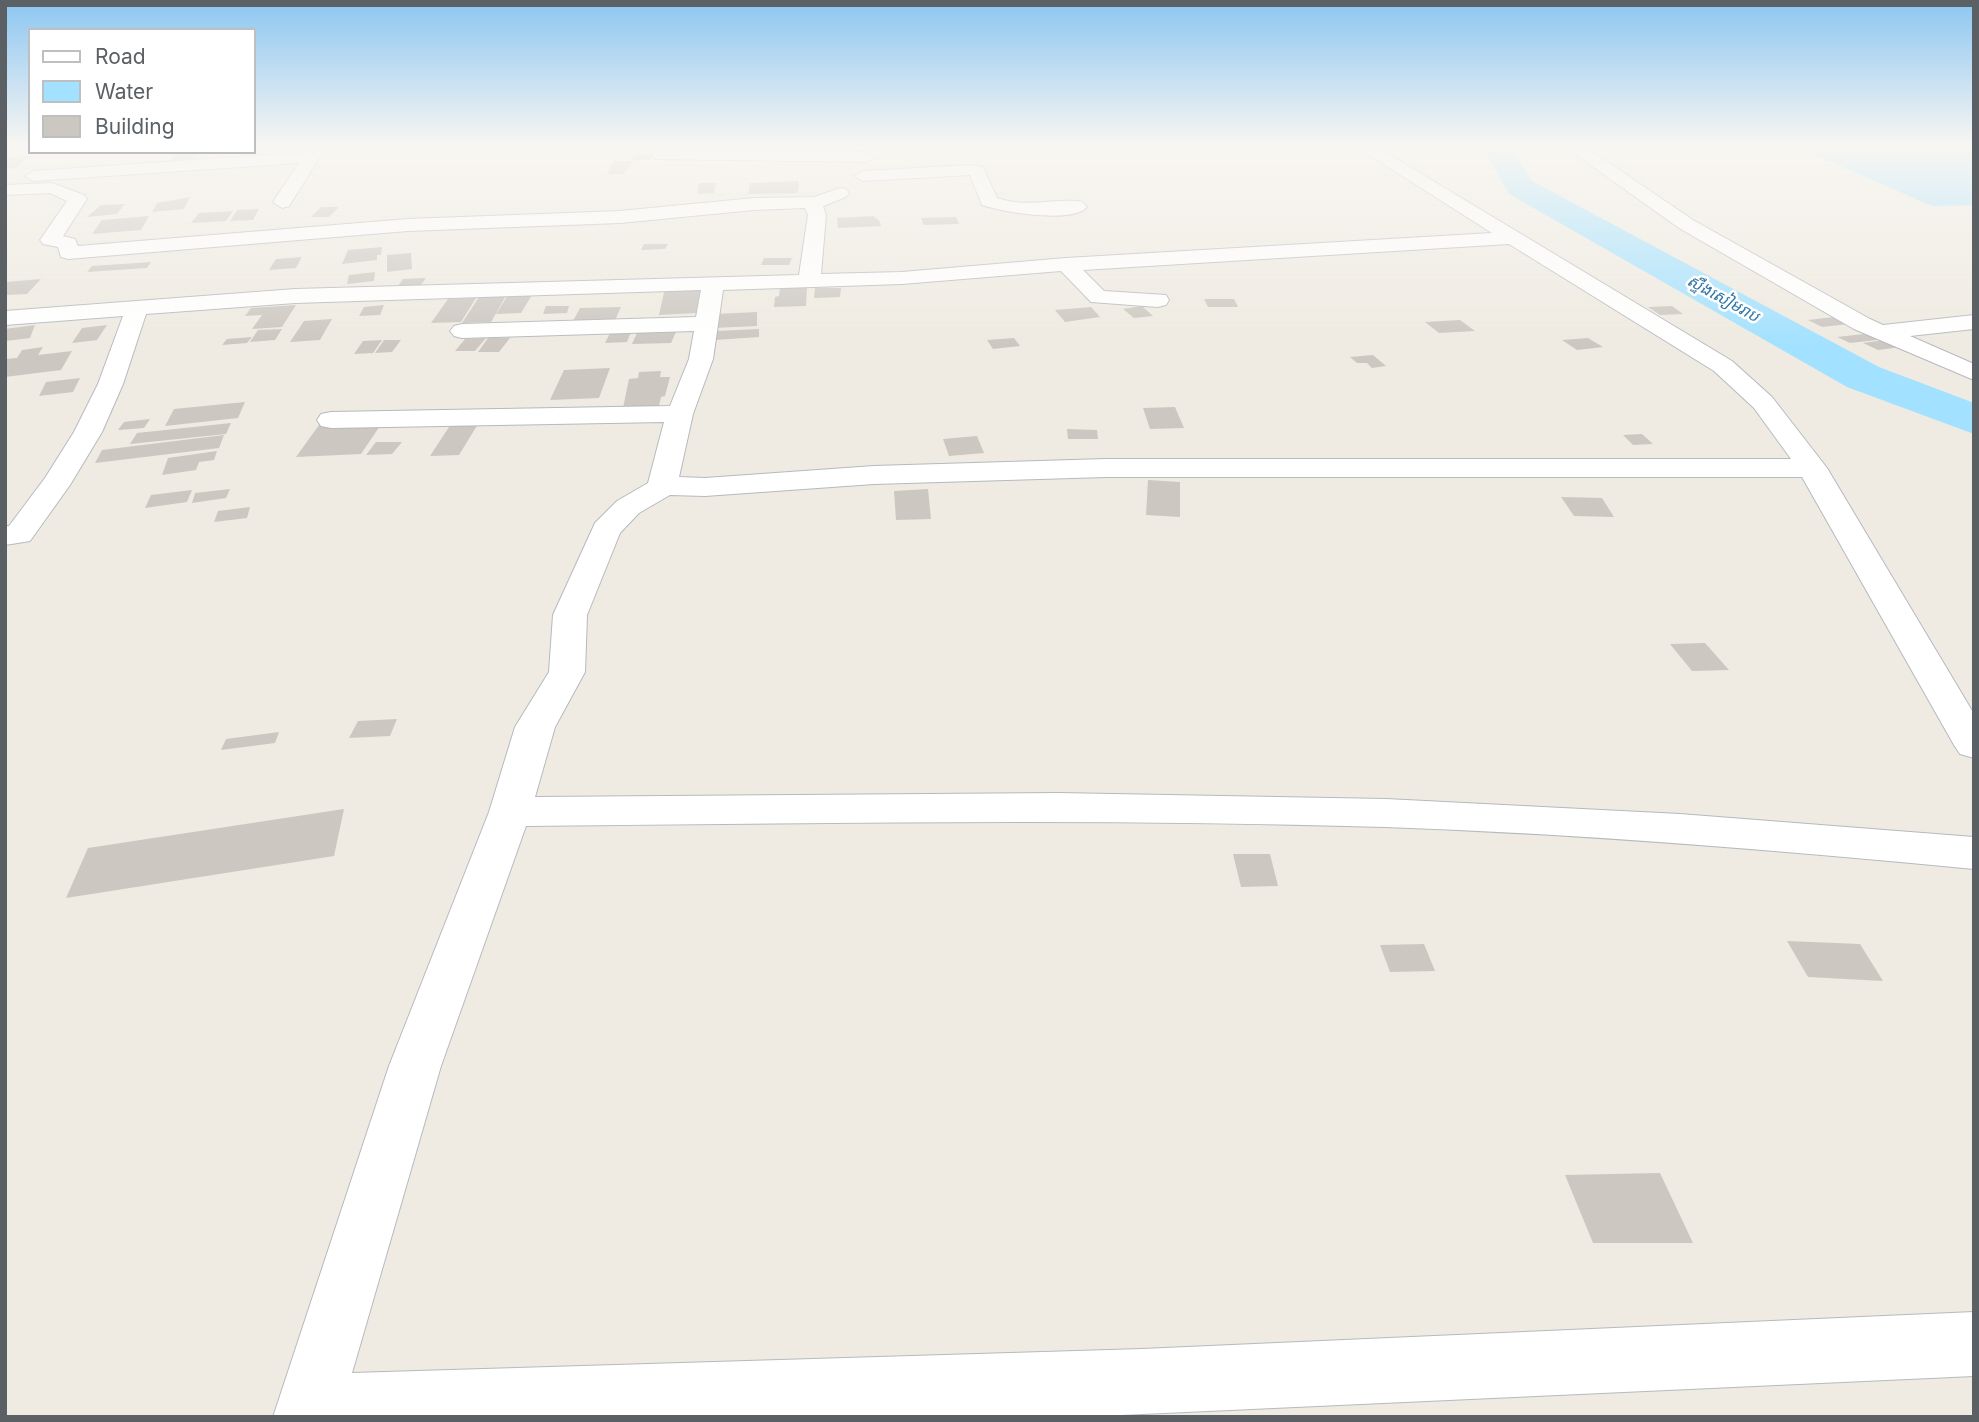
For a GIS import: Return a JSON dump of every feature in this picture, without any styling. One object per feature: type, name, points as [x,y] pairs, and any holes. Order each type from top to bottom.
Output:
[{"type":"street","points":[[69,212],[50,240],[68,243],[68,253],[408,225],[620,217],[667,212]]},
{"type":"street","points":[[809,282],[816,212]]},
{"type":"street","points":[[1469,212],[1752,387],[1813,468],[1938,689],[1974,746]]},
{"type":"street","points":[[1669,212],[1880,332],[1974,373]]},
{"type":"street","points":[[5,318],[295,296],[902,278],[1066,264],[1510,238]]},
{"type":"street","points":[[187,263],[200,242]]},
{"type":"street","points":[[1066,264],[1089,290],[1099,297],[1158,300]]},
{"type":"street","points":[[5,536],[19,534],[58,482],[86,435],[150,307],[175,284]]},
{"type":"street","points":[[713,284],[701,359],[680,414],[662,486],[654,494],[628,507],[613,521],[599,543],[570,615],[567,672],[535,727],[510,812],[415,1066],[308,1412],[804,1396],[1571,1365],[1974,1345]]},
{"type":"street","points":[[1880,332],[1974,322]]},
{"type":"street","points":[[462,331],[706,324]]},
{"type":"street","points":[[331,420],[680,414]]},
{"type":"street","points":[[662,486],[705,487],[874,475],[1106,468],[1813,468]]},
{"type":"street","points":[[510,812],[821,809],[1387,813],[1729,831],[1974,853]]},
{"type":"building","points":[[92,212],[118,212],[117,214],[87,217]]},
{"type":"building","points":[[232,212],[226,221],[191,223],[199,213]]},
{"type":"building","points":[[235,212],[257,212],[253,220],[230,221]]},
{"type":"building","points":[[316,212],[334,212],[329,217],[311,217]]},
{"type":"building","points":[[149,216],[141,230],[92,234],[102,220]]},
{"type":"building","points":[[873,216],[879,220],[881,226],[838,228],[837,218]]},
{"type":"building","points":[[956,217],[959,224],[924,225],[921,218]]},
{"type":"building","points":[[644,244],[668,244],[665,249],[641,250]]},
{"type":"building","points":[[382,247],[377,260],[342,264],[348,250]]},
{"type":"building","points":[[411,253],[412,269],[387,272],[387,255]]},
{"type":"building","points":[[302,257],[296,268],[269,270],[276,259]]},
{"type":"building","points":[[764,258],[792,258],[789,265],[761,265]]},
{"type":"building","points":[[151,262],[147,268],[87,272],[92,266]]},
{"type":"building","points":[[375,272],[374,281],[347,284],[349,275]]},
{"type":"building","points":[[426,278],[421,285],[398,286],[403,279]]},
{"type":"building","points":[[41,279],[27,294],[5,295],[5,282]]},
{"type":"building","points":[[807,286],[806,306],[774,307],[780,287]]},
{"type":"building","points":[[701,287],[696,313],[659,315],[665,288]]},
{"type":"building","points":[[815,288],[841,288],[840,297],[814,298]]},
{"type":"building","points":[[508,295],[532,295],[521,313],[496,314]]},
{"type":"building","points":[[506,296],[491,322],[462,323],[479,297]]},
{"type":"building","points":[[476,298],[461,322],[431,323],[448,299]]},
{"type":"building","points":[[1204,299],[1234,299],[1238,307],[1208,307]]},
{"type":"building","points":[[296,305],[282,327],[252,329],[262,315],[245,316],[251,308]]},
{"type":"building","points":[[384,305],[380,315],[359,316],[364,307]]},
{"type":"building","points":[[546,306],[569,306],[567,313],[543,314]]},
{"type":"building","points":[[1142,306],[1153,316],[1134,318],[1123,309]]},
{"type":"building","points":[[1672,306],[1683,314],[1660,315],[1648,307]]},
{"type":"building","points":[[621,307],[615,320],[573,321],[580,308]]},
{"type":"building","points":[[1091,307],[1100,317],[1065,322],[1055,310]]},
{"type":"building","points":[[757,312],[757,326],[713,328],[715,314]]},
{"type":"building","points":[[1834,317],[1849,324],[1822,327],[1808,320]]},
{"type":"building","points":[[332,319],[320,340],[290,342],[304,321]]},
{"type":"building","points":[[1460,320],[1475,331],[1439,333],[1425,322]]},
{"type":"building","points":[[35,325],[30,338],[5,341],[5,329]]},
{"type":"building","points":[[107,325],[97,340],[72,343],[82,328]]},
{"type":"building","points":[[282,329],[275,340],[250,342],[258,330]]},
{"type":"building","points":[[759,329],[759,337],[715,340],[715,331]]},
{"type":"building","points":[[631,332],[627,342],[605,343],[610,333]]},
{"type":"building","points":[[676,332],[671,343],[632,344],[637,333]]},
{"type":"building","points":[[1873,333],[1886,339],[1850,343],[1837,337]]},
{"type":"building","points":[[252,337],[247,343],[222,345],[227,339]]},
{"type":"building","points":[[486,338],[475,351],[455,351],[465,339]]},
{"type":"building","points":[[488,338],[510,338],[499,352],[478,352]]},
{"type":"building","points":[[1014,338],[1020,346],[993,349],[987,340]]},
{"type":"building","points":[[1588,338],[1603,347],[1577,350],[1562,340]]},
{"type":"building","points":[[382,340],[373,353],[354,354],[363,341]]},
{"type":"building","points":[[384,340],[401,340],[392,352],[375,353]]},
{"type":"building","points":[[1885,340],[1901,347],[1878,350],[1863,343]]},
{"type":"building","points":[[43,347],[38,355],[72,351],[61,370],[5,377],[5,359],[17,358],[22,350]]},
{"type":"building","points":[[1373,355],[1386,366],[1372,368],[1367,363],[1357,363],[1350,357]]},
{"type":"building","points":[[610,368],[599,398],[550,400],[564,370]]},
{"type":"building","points":[[661,371],[660,377],[670,377],[659,406],[623,408],[629,379],[638,378],[639,372]]},
{"type":"building","points":[[80,378],[73,392],[39,396],[46,382]]},
{"type":"building","points":[[245,402],[238,418],[165,426],[174,409]]},
{"type":"building","points":[[1175,407],[1184,428],[1150,429],[1143,408]]},
{"type":"building","points":[[150,419],[144,428],[118,430],[124,422]]},
{"type":"building","points":[[231,423],[226,434],[130,444],[137,433]]},
{"type":"building","points":[[382,423],[361,454],[296,457],[319,425]]},
{"type":"building","points":[[451,424],[478,424],[459,455],[430,456]]},
{"type":"building","points":[[1067,429],[1097,430],[1098,439],[1068,439]]},
{"type":"building","points":[[1642,434],[1653,444],[1633,445],[1623,435]]},
{"type":"building","points":[[224,435],[219,448],[95,463],[102,450]]},
{"type":"building","points":[[977,436],[984,453],[949,456],[943,439]]},
{"type":"building","points":[[376,442],[402,442],[392,454],[366,455]]},
{"type":"building","points":[[217,451],[214,460],[199,462],[196,470],[162,475],[168,458]]},
{"type":"building","points":[[1148,480],[1180,482],[1180,517],[1146,515]]},
{"type":"building","points":[[230,489],[226,498],[192,503],[195,493]]},
{"type":"building","points":[[928,489],[931,519],[896,520],[894,491]]},
{"type":"building","points":[[192,490],[187,502],[145,508],[151,495]]},
{"type":"building","points":[[1561,497],[1602,498],[1614,517],[1574,516]]},
{"type":"building","points":[[250,507],[247,518],[214,522],[218,511]]},
{"type":"building","points":[[1705,643],[1729,670],[1692,671],[1670,644]]},
{"type":"building","points":[[397,719],[390,736],[349,738],[358,721]]},
{"type":"building","points":[[279,732],[275,743],[221,750],[226,739]]},
{"type":"building","points":[[344,809],[334,856],[66,898],[88,848]]},
{"type":"building","points":[[1233,854],[1270,854],[1278,886],[1241,887]]},
{"type":"building","points":[[1787,941],[1860,944],[1883,981],[1808,977]]},
{"type":"building","points":[[1424,944],[1435,971],[1390,972],[1380,945]]},
{"type":"building","points":[[1660,1173],[1693,1243],[1593,1243],[1565,1175]]},
{"type":"waterway","name":"ស្ទឹងសៀមរាប","points":[[1566,212],[1863,377],[1974,420]]}]
